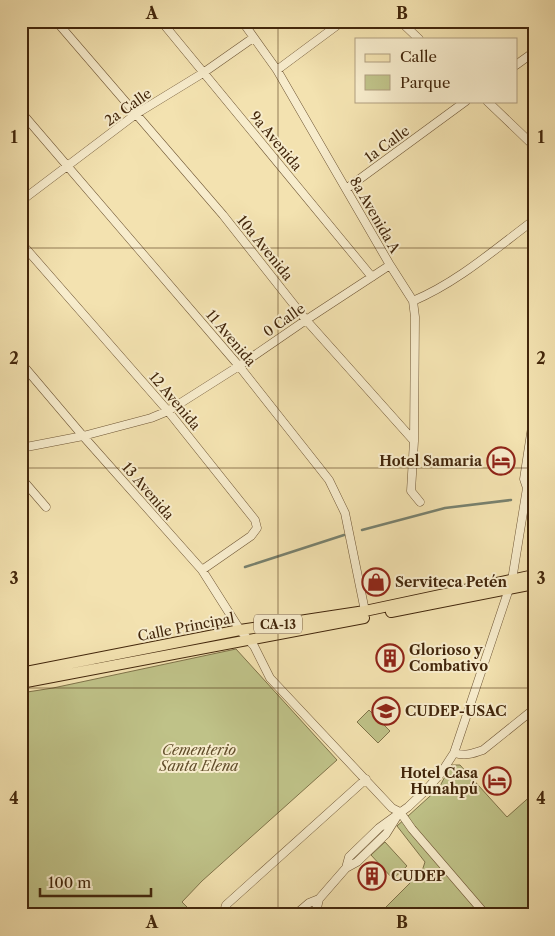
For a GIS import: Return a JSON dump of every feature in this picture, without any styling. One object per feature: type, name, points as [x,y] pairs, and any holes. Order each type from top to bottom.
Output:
[{"type":"main road","name":"Calle Principal","points":[[21,683],[249,640],[510,584],[534,575]]},
{"type":"main road","name":"Calle Principal","points":[[21,674],[240,630],[365,611],[510,584],[534,584]]},
{"type":"street","name":"10a Avenida","points":[[56,21],[223,216],[306,320],[414,442]]},
{"type":"street","name":"9a Avenida","points":[[160,21],[372,278]]},
{"type":"street","name":"8a Avenida A","points":[[242,21],[277,70],[390,265],[413,301],[416,318],[414,442]]},
{"type":"street","points":[[277,70],[344,21]]},
{"type":"street","points":[[400,21],[418,38]]},
{"type":"street","name":"2a Calle","points":[[21,201],[136,114],[203,73],[253,38]]},
{"type":"street","points":[[518,64],[534,52]]},
{"type":"street","name":"1a Calle","points":[[346,189],[465,102]]},
{"type":"street","points":[[488,102],[534,146]]},
{"type":"street","name":"11 Avenida","points":[[21,112],[240,366],[329,480],[345,513],[365,611]]},
{"type":"street","points":[[413,301],[432,293],[469,270],[534,220]]},
{"type":"street","name":"12 Avenida","points":[[21,243],[168,412],[255,520],[257,528],[251,536],[202,570]]},
{"type":"street","name":"0 Calle","points":[[21,448],[83,436],[168,412],[390,265]]},
{"type":"street","name":"13 Avenida","points":[[21,363],[202,570],[240,630],[254,646],[270,678],[392,808],[400,812],[412,829],[486,915]]},
{"type":"street","points":[[527,488],[524,478],[534,414]]},
{"type":"street","points":[[414,442],[411,491],[420,502]]},
{"type":"street","points":[[295,915],[309,903],[319,899],[346,868],[349,857],[379,828],[408,807],[427,789],[441,773],[454,753],[510,584],[527,488],[531,480],[534,460]]},
{"type":"street","points":[[21,478],[46,507]]},
{"type":"street","points":[[454,753],[474,754],[483,750],[534,709]]},
{"type":"street","points":[[223,915],[226,905],[366,779]]},
{"type":"street","points":[[309,915],[317,908],[319,899]]},
{"type":"green space","name":"Cementerio Santa Elena","points":[[236,649],[337,760],[202,881],[182,902],[195,915],[21,915],[21,693],[53,688]]},
{"type":"green space","points":[[369,710],[390,731],[378,743],[357,722]]},
{"type":"green space","points":[[451,765],[460,765],[507,817],[534,793],[534,915],[378,915],[422,871],[425,862],[397,826],[439,788]]},
{"type":"green space","points":[[385,842],[407,866],[393,879],[371,855]]},
{"type":"waterway","points":[[362,530],[445,508],[511,500]]},
{"type":"waterway","points":[[245,567],[344,535]]},
{"type":"place","name":"Hotel Samaria","points":[[501,461]]},
{"type":"place","name":"Serviteca Petén","points":[[376,582]]},
{"type":"place","name":"Glorioso y Combativo","points":[[390,658]]},
{"type":"place","name":"CUDEP-USAC","points":[[386,711]]},
{"type":"place","name":"Hotel Casa Hunahpú","points":[[497,781]]},
{"type":"place","name":"CUDEP","points":[[372,876]]}]
